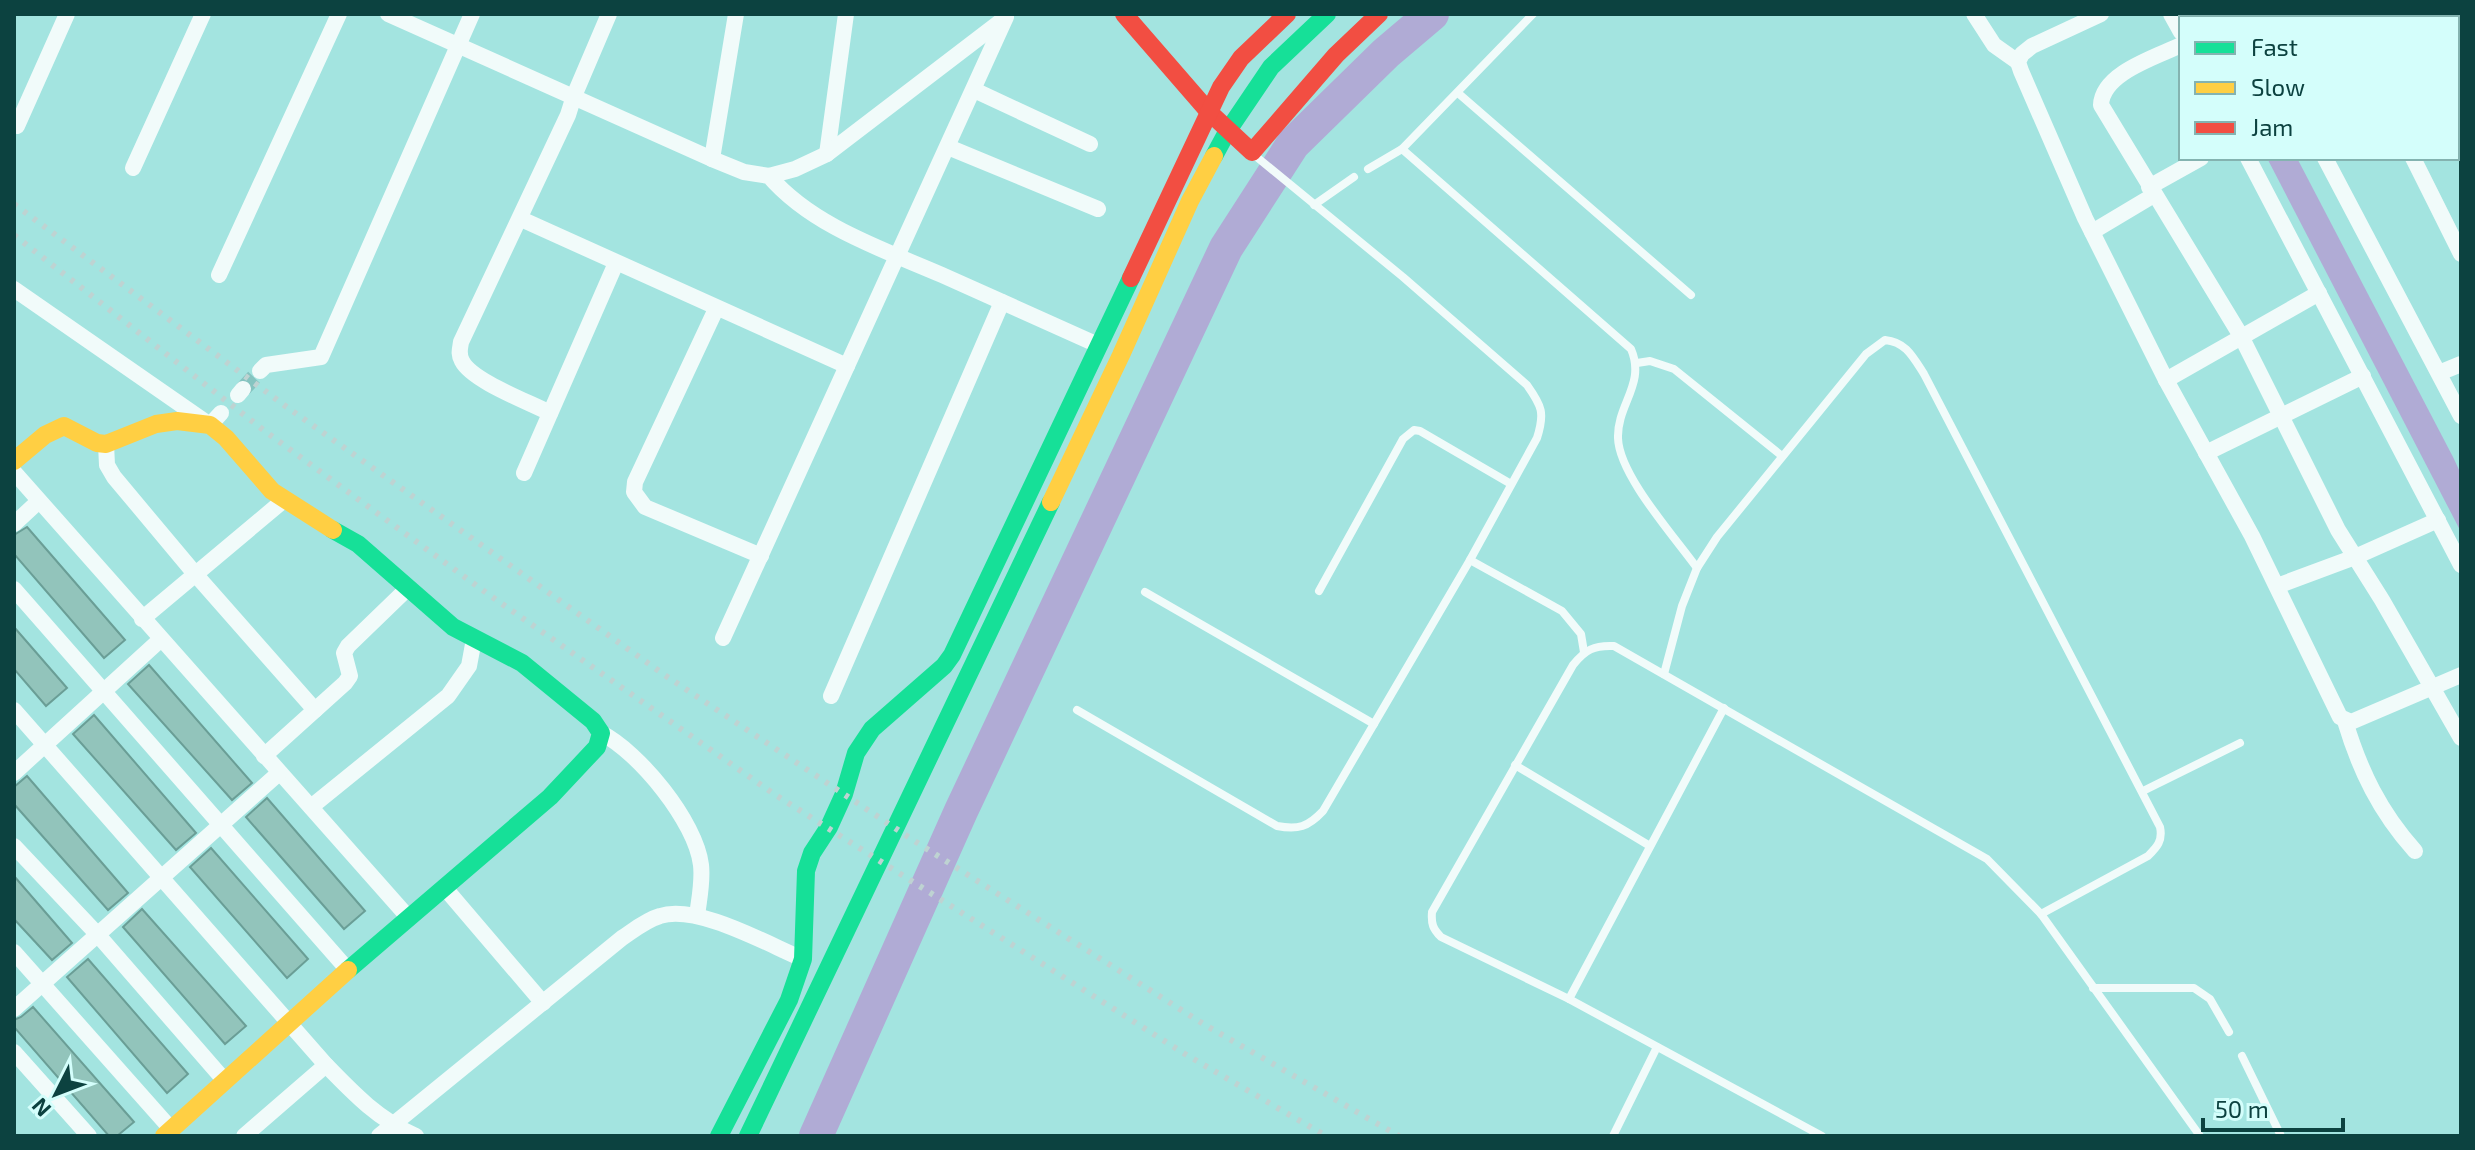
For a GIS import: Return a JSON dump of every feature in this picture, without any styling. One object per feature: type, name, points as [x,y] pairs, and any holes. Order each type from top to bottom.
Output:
[{"type":"street","points":[[17,126],[67,14]]},
{"type":"street","points":[[133,168],[203,14]]},
{"type":"street","points":[[219,275],[339,14]]},
{"type":"street","points":[[388,14],[712,159],[744,172],[769,176],[795,169],[827,154],[1008,16]]},
{"type":"street","points":[[260,371],[266,365],[321,357],[472,14]]},
{"type":"street","points":[[550,413],[474,374],[463,364],[459,354],[461,342],[568,115],[609,14]]},
{"type":"street","points":[[712,159],[736,14]]},
{"type":"street","points":[[827,154],[846,14]]},
{"type":"street","points":[[1124,14],[1209,112],[1258,158],[1336,55],[1379,14]]},
{"type":"street","points":[[719,1136],[789,1000],[803,959],[806,871],[812,853],[829,827],[844,794],[856,753],[872,729],[944,666],[952,655],[1209,112],[1241,58],[1287,14]]},
{"type":"street","points":[[748,1136],[1121,355],[1190,201],[1227,132],[1271,67],[1327,14]]},
{"type":"street","points":[[1974,14],[1994,45],[2018,62],[2092,232],[2166,380],[2277,586],[2340,717],[2351,722],[2461,675]]},
{"type":"street","points":[[2018,62],[2032,46],[2101,14]]},
{"type":"street","points":[[723,638],[1008,16]]},
{"type":"street","points":[[2179,46],[2108,84],[2101,105],[2241,336],[2314,483],[2461,738]]},
{"type":"street","points":[[974,90],[1090,144]]},
{"type":"street","points":[[948,147],[1098,209]]},
{"type":"street","points":[[2092,232],[2198,160]]},
{"type":"street","points":[[2249,160],[2461,565]]},
{"type":"street","points":[[2326,160],[2461,416]]},
{"type":"street","points":[[2414,160],[2461,254]]},
{"type":"street","points":[[769,176],[809,213],[1098,345]]},
{"type":"street","points":[[521,219],[847,366]]},
{"type":"street","points":[[524,473],[616,263]]},
{"type":"street","points":[[14,289],[215,419],[226,438],[272,491],[358,544],[443,619],[522,663],[593,721],[601,733],[633,754],[650,773],[697,849],[701,866],[697,916]]},
{"type":"street","points":[[2166,380],[2319,293]]},
{"type":"street","points":[[831,696],[1002,302]]},
{"type":"street","points":[[716,309],[635,482],[634,492],[645,507],[761,556]]},
{"type":"street","points":[[2439,373],[2461,364]]},
{"type":"street","points":[[2206,453],[2363,376]]},
{"type":"street","points":[[14,461],[45,435],[64,426],[97,443],[106,444],[156,424],[215,419]]},
{"type":"street","points":[[106,444],[107,465],[114,477],[315,710]]},
{"type":"street","points":[[14,472],[408,917]]},
{"type":"street","points":[[142,619],[284,500]]},
{"type":"street","points":[[14,524],[39,501]]},
{"type":"street","points":[[2277,586],[2355,557],[2438,520]]},
{"type":"street","points":[[264,756],[350,676],[344,661],[348,646],[408,588]]},
{"type":"street","points":[[14,589],[348,970]]},
{"type":"street","points":[[311,807],[448,696],[469,666],[474,639]]},
{"type":"street","points":[[14,773],[160,640]]},
{"type":"street","points":[[14,710],[326,1065],[363,1104],[394,1126],[416,1136]]},
{"type":"street","points":[[2345,721],[2378,804],[2387,820],[2415,851]]},
{"type":"street","points":[[14,952],[167,1132],[408,917],[550,797],[597,747],[601,733]]},
{"type":"street","points":[[14,1009],[279,773]]},
{"type":"street","points":[[14,846],[98,935],[225,1081]]},
{"type":"street","points":[[444,887],[543,1003]]},
{"type":"street","points":[[379,1136],[622,938],[662,915],[684,913],[697,916],[803,959]]},
{"type":"street","points":[[14,1052],[89,1136]]},
{"type":"street","points":[[244,1136],[326,1065]]},
{"type":"lane","points":[[1368,169],[1402,149],[1533,14]]},
{"type":"lane","points":[[1458,93],[1691,295]]},
{"type":"lane","points":[[1402,149],[1631,349],[1637,363],[1636,377],[1618,435],[1620,455],[1634,481],[1697,568]]},
{"type":"lane","points":[[1077,710],[1269,822],[1295,830],[1312,823],[1323,811],[1470,560],[1537,438],[1542,421],[1540,403],[1527,385],[1403,277],[1258,158]]},
{"type":"lane","points":[[1314,205],[1354,177]]},
{"type":"lane","points":[[1664,674],[1682,606],[1697,568],[1717,537],[1876,345],[1885,340],[1896,341],[1909,351],[1924,374],[2160,827],[2162,836],[2158,846],[2148,856],[2041,914]]},
{"type":"lane","points":[[1637,363],[1650,361],[1674,369],[1782,456]]},
{"type":"lane","points":[[1319,591],[1403,439],[1414,430],[1511,484]]},
{"type":"lane","points":[[1470,560],[1562,611],[1581,634],[1584,652]]},
{"type":"lane","points":[[1145,592],[1374,724]]},
{"type":"lane","points":[[1822,1136],[1569,999],[1441,937],[1431,921],[1432,912],[1573,665],[1584,652],[1597,645],[1614,646],[1987,859],[2041,914],[2200,1136]]},
{"type":"lane","points":[[1569,999],[1724,708]]},
{"type":"lane","points":[[2143,791],[2240,743]]},
{"type":"lane","points":[[1515,765],[1650,846]]},
{"type":"lane","points":[[2093,988],[2194,988],[2210,999],[2229,1032]]},
{"type":"lane","points":[[1613,1136],[1657,1047]]},
{"type":"lane","points":[[2242,1056],[2281,1136]]},
{"type":"shaded area","points":[[2268,160],[2298,160],[2453,457],[2461,474],[2461,532]]},
{"type":"building","points":[[27,527],[125,640],[104,658],[14,554],[14,535]]},
{"type":"building","points":[[14,627],[67,688],[46,706],[14,669]]},
{"type":"building","points":[[149,665],[252,783],[232,800],[128,684]]},
{"type":"building","points":[[94,715],[196,833],[176,850],[73,734]]},
{"type":"building","points":[[27,776],[128,893],[108,910],[14,804],[14,787]]},
{"type":"building","points":[[267,798],[365,911],[344,929],[246,817]]},
{"type":"building","points":[[211,848],[308,959],[287,978],[190,867]]},
{"type":"building","points":[[14,876],[72,943],[52,960],[14,919]]},
{"type":"building","points":[[142,909],[246,1026],[225,1044],[123,927]]},
{"type":"building","points":[[88,959],[188,1074],[167,1093],[67,977]]},
{"type":"building","points":[[33,1007],[134,1122],[117,1136],[109,1136],[14,1027],[14,1020]]},
{"type":"waterway","points":[[816,1136],[961,811],[1226,248],[1293,144],[1386,53],[1432,14]]},
{"type":"tunnel","points":[[243,389],[260,371]]},
{"type":"railway","points":[[14,204],[284,405],[666,676],[916,842],[1205,1025],[1399,1136]]},
{"type":"railway","points":[[14,235],[266,432],[488,594],[774,794],[1185,1054],[1326,1136]]},
{"type":"traffic: fast","points":[[1214,156],[1271,67],[1327,14]]},
{"type":"traffic: fast","points":[[719,1136],[789,1000],[803,959],[806,871],[812,853],[829,827],[844,794],[856,753],[872,729],[944,666],[952,655],[1131,278]]},
{"type":"traffic: fast","points":[[748,1136],[1051,502]]},
{"type":"traffic: fast","points":[[333,530],[358,544],[453,627],[522,663],[593,721],[601,733],[597,747],[550,797],[348,970]]},
{"type":"traffic: slow","points":[[1051,502],[1190,201],[1214,156]]},
{"type":"traffic: slow","points":[[14,461],[45,435],[64,426],[97,443],[106,444],[156,424],[177,421],[210,425],[226,438],[272,491],[333,530]]},
{"type":"traffic: slow","points":[[164,1136],[348,970]]},
{"type":"traffic: jam","points":[[1124,14],[1209,112],[1252,152],[1336,55],[1379,14]]},
{"type":"traffic: jam","points":[[1131,278],[1221,87],[1241,58],[1287,14]]}]
